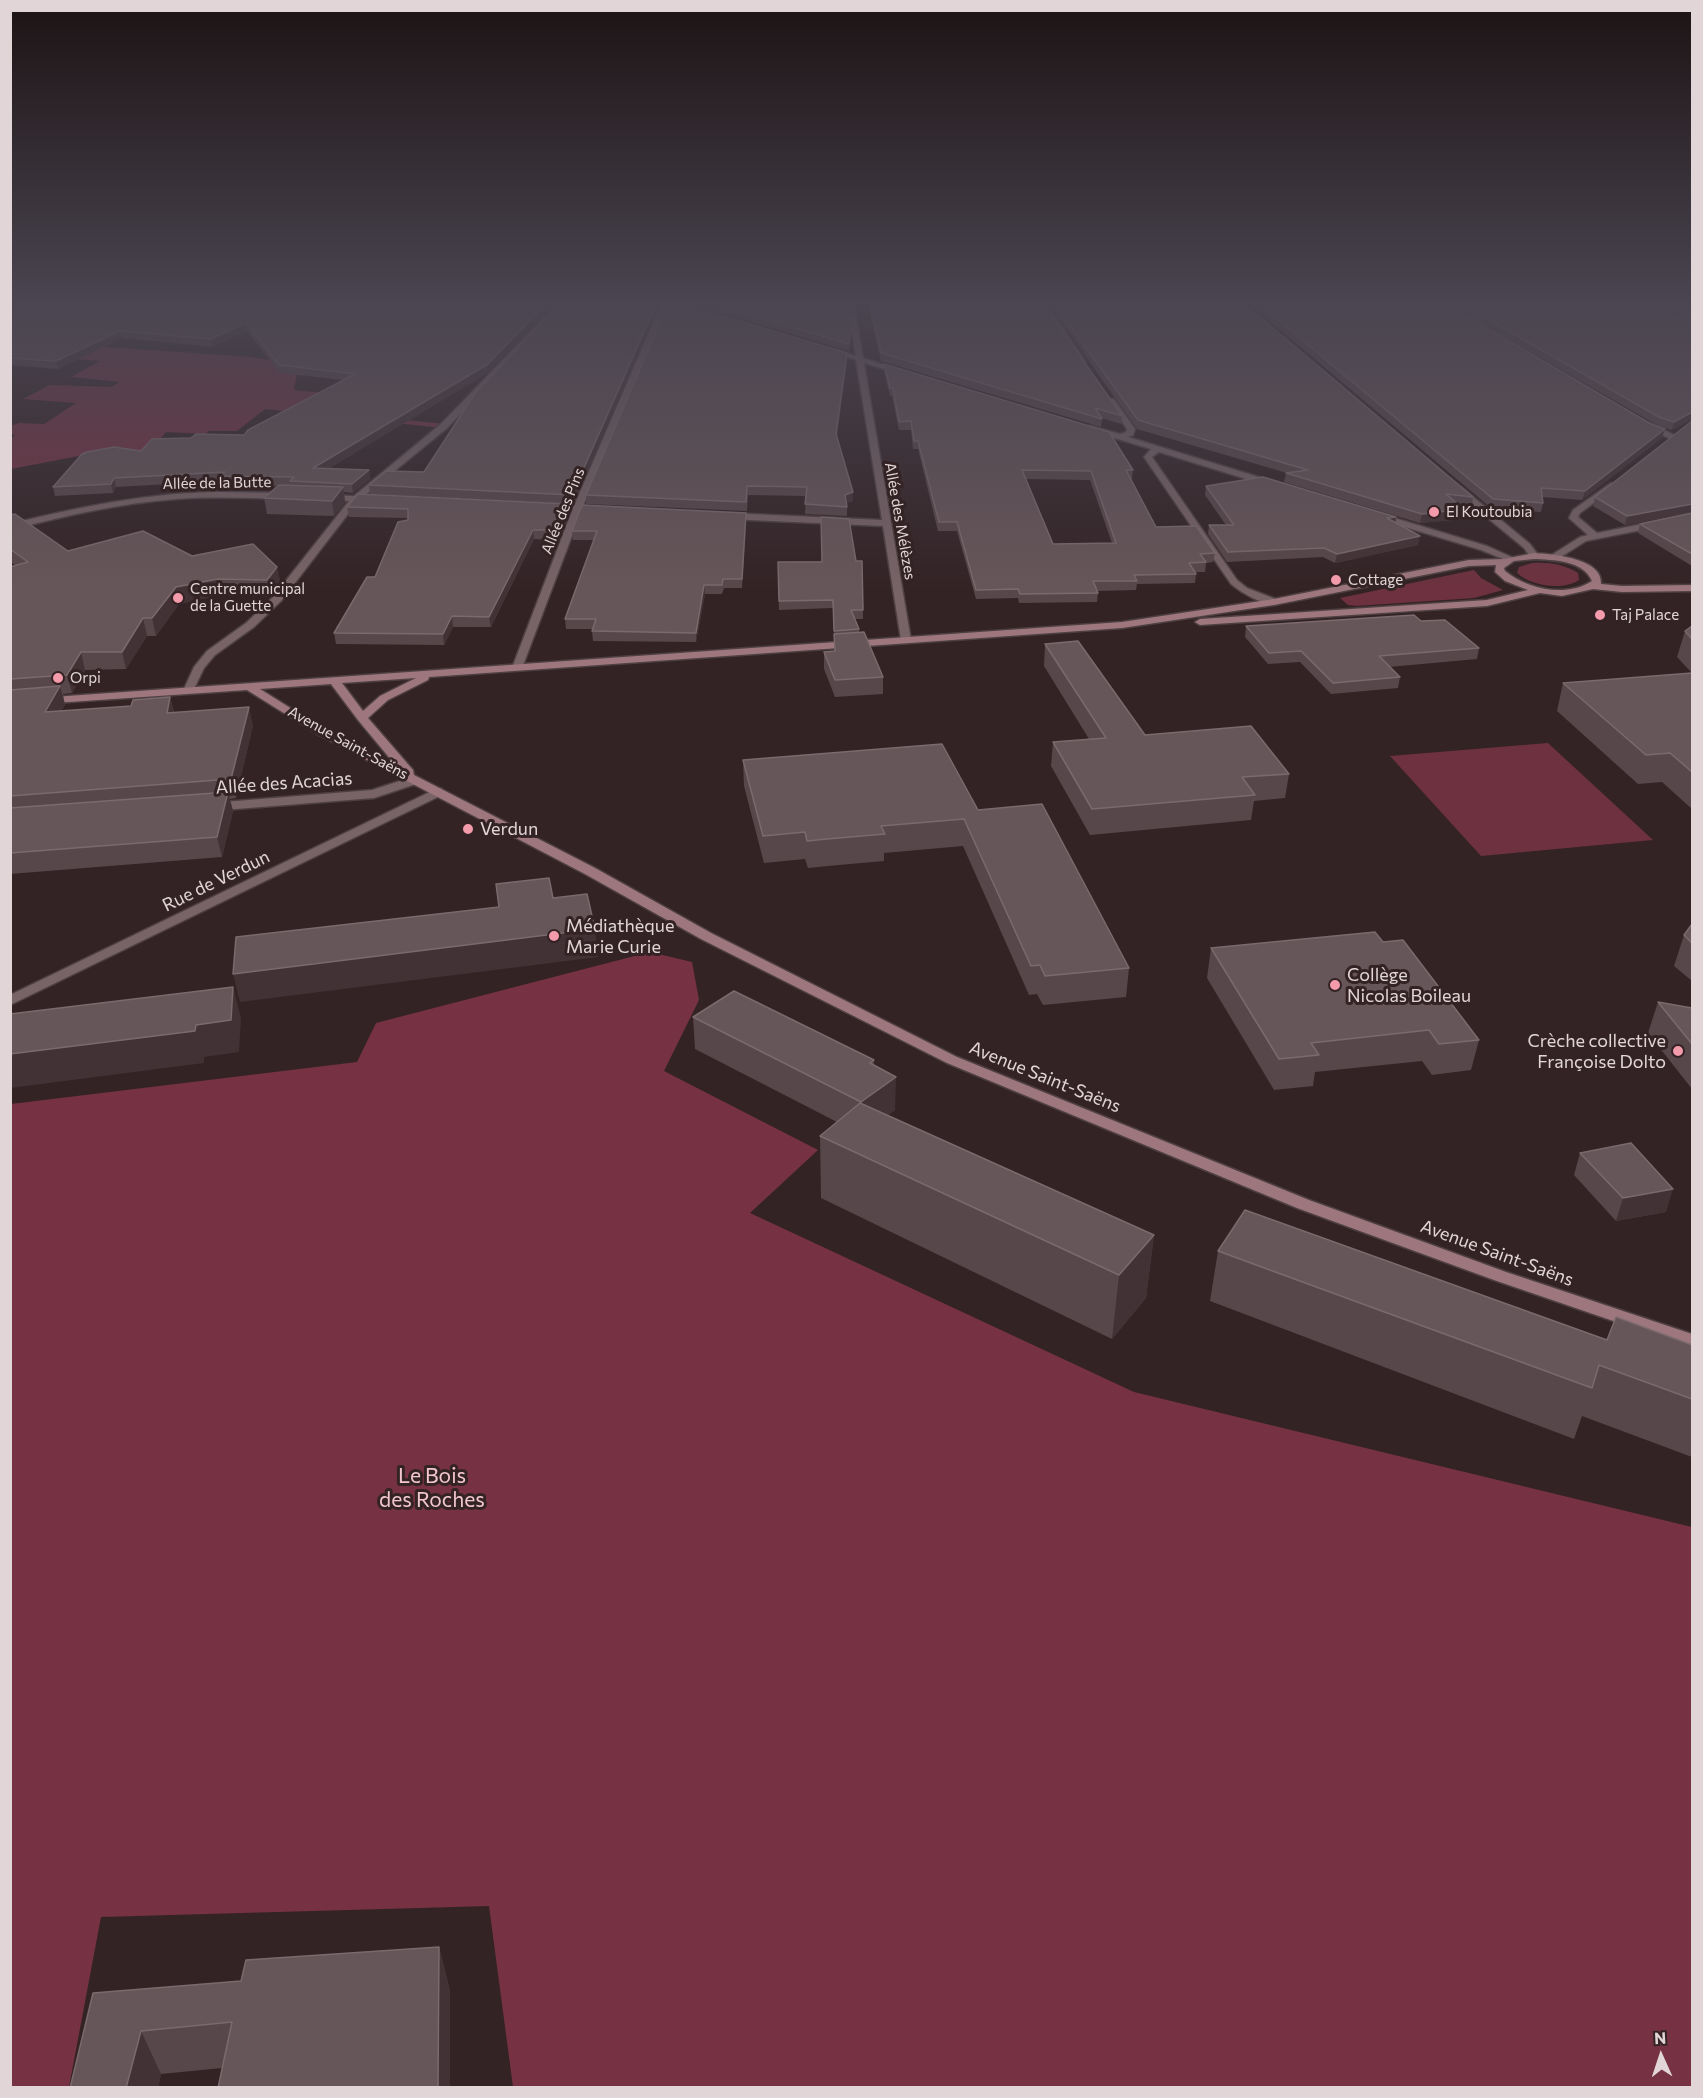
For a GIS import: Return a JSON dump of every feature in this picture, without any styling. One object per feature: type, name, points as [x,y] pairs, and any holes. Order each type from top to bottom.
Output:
[{"type":"main road","points":[[1122,626],[1274,602],[1469,563],[1507,561],[1534,556],[1583,566],[1592,571],[1595,583]]},
{"type":"main road","points":[[1507,561],[1499,567],[1504,578],[1541,590],[1571,592],[1595,583],[1692,582]]},
{"type":"main road","points":[[1595,583],[1622,590],[1692,588]]},
{"type":"main road","points":[[10,703],[906,640],[1487,603],[1541,590]]},
{"type":"main road","name":"Avenue Saint-Saëns","points":[[362,718],[384,698],[417,680],[437,673]]},
{"type":"main road","name":"Avenue Saint-Saëns","points":[[335,681],[362,718],[415,780]]},
{"type":"main road","name":"Avenue Saint-Saëns","points":[[250,687],[323,733],[590,871],[706,936],[952,1060],[1303,1204],[1500,1276],[1692,1341]]},
{"type":"street","points":[[188,691],[199,667],[211,653],[250,626],[278,599],[356,498],[446,424],[471,398]]},
{"type":"street","name":"Allée des Pins","points":[[517,668],[578,509],[625,398]]},
{"type":"street","name":"Allée des Mélèzes","points":[[865,398],[906,640]]},
{"type":"street","points":[[1109,398],[1131,429],[1130,433],[1121,437]]},
{"type":"street","points":[[1643,423],[1677,434],[1665,444]]},
{"type":"street","points":[[1084,426],[1279,486]]},
{"type":"street","points":[[1158,449],[1150,453],[1148,458],[1234,582],[1244,590],[1274,602]]},
{"type":"street","points":[[1595,536],[1573,518],[1576,512],[1621,478]]},
{"type":"street","points":[[1447,479],[1527,546],[1534,556]]},
{"type":"street","name":"Allée de la Butte","points":[[10,527],[63,514],[150,498],[208,494],[299,496]]},
{"type":"street","points":[[310,497],[388,500]]},
{"type":"street","points":[[541,507],[608,510]]},
{"type":"street","points":[[1370,514],[1484,549],[1507,561]]},
{"type":"street","points":[[715,515],[886,523]]},
{"type":"street","points":[[1552,558],[1576,542],[1595,536],[1692,517]]},
{"type":"street","points":[[1570,548],[1583,566]]},
{"type":"street","name":"Allée des Acacias","points":[[198,808],[374,794],[415,780]]},
{"type":"street","name":"Rue de Verdun","points":[[10,1001],[438,792]]},
{"type":"shaded area","points":[[1532,563],[1562,566],[1578,573],[1579,580],[1565,585],[1547,586],[1530,581],[1517,573],[1519,567]]},
{"type":"shaded area","points":[[1474,570],[1481,578],[1503,590],[1474,598],[1356,606],[1348,605],[1340,598]]},
{"type":"shaded area","points":[[1548,743],[1653,840],[1481,856],[1390,756]]},
{"type":"green space","points":[[322,398],[321,412],[446,424],[442,428],[265,409],[237,431],[209,431],[205,434],[166,432],[148,454],[84,455],[11,469],[11,439],[15,435],[11,434],[10,426],[19,423],[44,424],[76,403],[23,399]]},
{"type":"green space","name":"Le Bois des Roches","points":[[650,952],[692,962],[699,1000],[664,1071],[818,1150],[750,1213],[1134,1392],[1692,1527],[1692,2087],[513,2087],[489,1906],[101,1917],[69,2087],[11,2087],[11,1104],[357,1062],[376,1023]]},
{"type":"building","points":[[309,398],[431,398],[313,468],[369,470],[352,484],[290,481],[294,477],[221,476],[225,472],[114,478],[111,484],[53,487],[82,454],[87,452],[114,447],[141,451],[152,439],[191,438],[196,434],[244,435],[248,430]]},
{"type":"building","points":[[472,398],[615,398],[572,495],[369,485],[386,471],[424,472]]},
{"type":"building","points":[[628,398],[841,398],[836,434],[853,492],[845,495],[847,507],[805,504],[807,487],[747,486],[746,502],[586,495]]},
{"type":"building","points":[[895,398],[996,398],[1109,432],[1133,470],[1126,470],[1156,527],[1196,526],[1215,553],[1200,554],[1206,562],[1189,563],[1196,574],[1134,575],[1137,581],[1093,581],[1098,593],[1020,594],[1018,589],[976,590],[957,522],[939,522],[918,441],[914,441],[911,421],[899,422]],"holes":[[[1022,470],[1091,471],[1116,543],[1053,544]]]},
{"type":"building","points":[[1031,398],[1109,398],[1122,416],[1095,408],[1102,419]]},
{"type":"building","points":[[1122,398],[1356,398],[1473,497],[1446,494],[1464,509],[1422,514],[1286,473],[1308,470],[1138,420]]},
{"type":"building","points":[[1372,398],[1606,398],[1651,424],[1665,429],[1585,491],[1541,488],[1543,503],[1493,499]]},
{"type":"building","points":[[1626,398],[1692,398],[1692,412],[1674,422],[1659,417]]},
{"type":"building","points":[[1692,421],[1692,504],[1627,516],[1595,497]]},
{"type":"building","points":[[1263,477],[1396,517],[1387,518],[1420,536],[1337,554],[1324,548],[1228,552],[1209,525],[1234,525],[1206,486]]},
{"type":"building","points":[[279,485],[343,487],[332,501],[264,498]]},
{"type":"building","points":[[358,494],[568,504],[558,530],[533,530],[489,617],[452,616],[443,634],[334,633],[367,577],[375,577],[398,522],[408,520],[408,509],[347,507]]},
{"type":"building","points":[[582,505],[746,513],[742,579],[723,579],[722,585],[704,585],[696,633],[592,631],[596,619],[565,619],[597,531],[572,531]]},
{"type":"building","points":[[1692,513],[1692,554],[1640,524]]},
{"type":"building","points":[[15,514],[68,551],[143,531],[192,556],[253,544],[277,567],[267,580],[218,579],[176,587],[152,618],[143,618],[122,652],[81,652],[67,675],[10,679],[10,567],[28,562],[10,549],[10,515]]},
{"type":"building","points":[[821,517],[849,519],[856,561],[862,561],[863,610],[851,610],[859,629],[834,631],[833,600],[779,601],[778,562],[822,562]]},
{"type":"building","points":[[1414,615],[1421,621],[1445,620],[1479,648],[1379,656],[1400,677],[1333,683],[1301,651],[1269,653],[1246,626]]},
{"type":"building","points":[[1692,626],[1692,639],[1685,631]]},
{"type":"building","points":[[864,632],[883,677],[835,680],[824,652],[835,651],[834,634]]},
{"type":"building","points":[[1078,641],[1145,735],[1251,726],[1289,774],[1242,777],[1255,795],[1092,809],[1053,742],[1106,738],[1045,644]]},
{"type":"building","points":[[1692,673],[1692,772],[1670,753],[1646,755],[1563,683]]},
{"type":"building","points":[[60,686],[45,712],[131,706],[133,700],[170,697],[167,713],[249,707],[231,779],[10,796],[10,690]]},
{"type":"building","points":[[942,744],[978,810],[1042,804],[1129,968],[1045,976],[1040,965],[1031,966],[964,819],[881,826],[885,834],[807,841],[805,832],[763,836],[743,760]]},
{"type":"building","points":[[228,792],[217,837],[10,853],[10,808]]},
{"type":"building","points":[[549,878],[553,898],[587,894],[595,929],[233,974],[236,937],[499,907],[496,884]]},
{"type":"building","points":[[1692,924],[1692,943],[1684,935]]},
{"type":"building","points":[[1375,932],[1383,942],[1403,940],[1479,1040],[1439,1044],[1429,1030],[1311,1043],[1319,1055],[1279,1059],[1211,948]]},
{"type":"building","points":[[233,987],[231,1020],[196,1025],[195,1031],[10,1054],[10,1014]]},
{"type":"building","points":[[734,991],[874,1060],[870,1063],[896,1077],[861,1102],[693,1017]]},
{"type":"building","points":[[1658,1002],[1692,1008],[1692,1044]]},
{"type":"building","points":[[860,1103],[1154,1235],[1119,1275],[820,1136]]},
{"type":"building","points":[[1631,1143],[1673,1189],[1623,1198],[1580,1153]]},
{"type":"building","points":[[1245,1210],[1607,1340],[1616,1317],[1692,1345],[1692,1399],[1599,1365],[1592,1388],[1218,1251]]},
{"type":"building","points":[[439,1947],[438,2088],[218,2088],[232,2022],[141,2031],[126,2088],[70,2088],[93,1993],[241,1981],[246,1960]]},
{"type":"place","name":"El Koutoubia","points":[[1434,512]]},
{"type":"place","name":"Cottage","points":[[1336,580]]},
{"type":"place","name":"Centre municipal de la Guette","points":[[178,598]]},
{"type":"place","name":"Taj Palace","points":[[1600,615]]},
{"type":"place","name":"Orpi","points":[[58,678]]},
{"type":"place","name":"Verdun","points":[[468,829]]},
{"type":"place","name":"Médiathèque Marie Curie","points":[[554,936]]},
{"type":"place","name":"Collège Nicolas Boileau","points":[[1335,985]]},
{"type":"place","name":"Crèche collective Françoise Dolto","points":[[1678,1051]]}]
